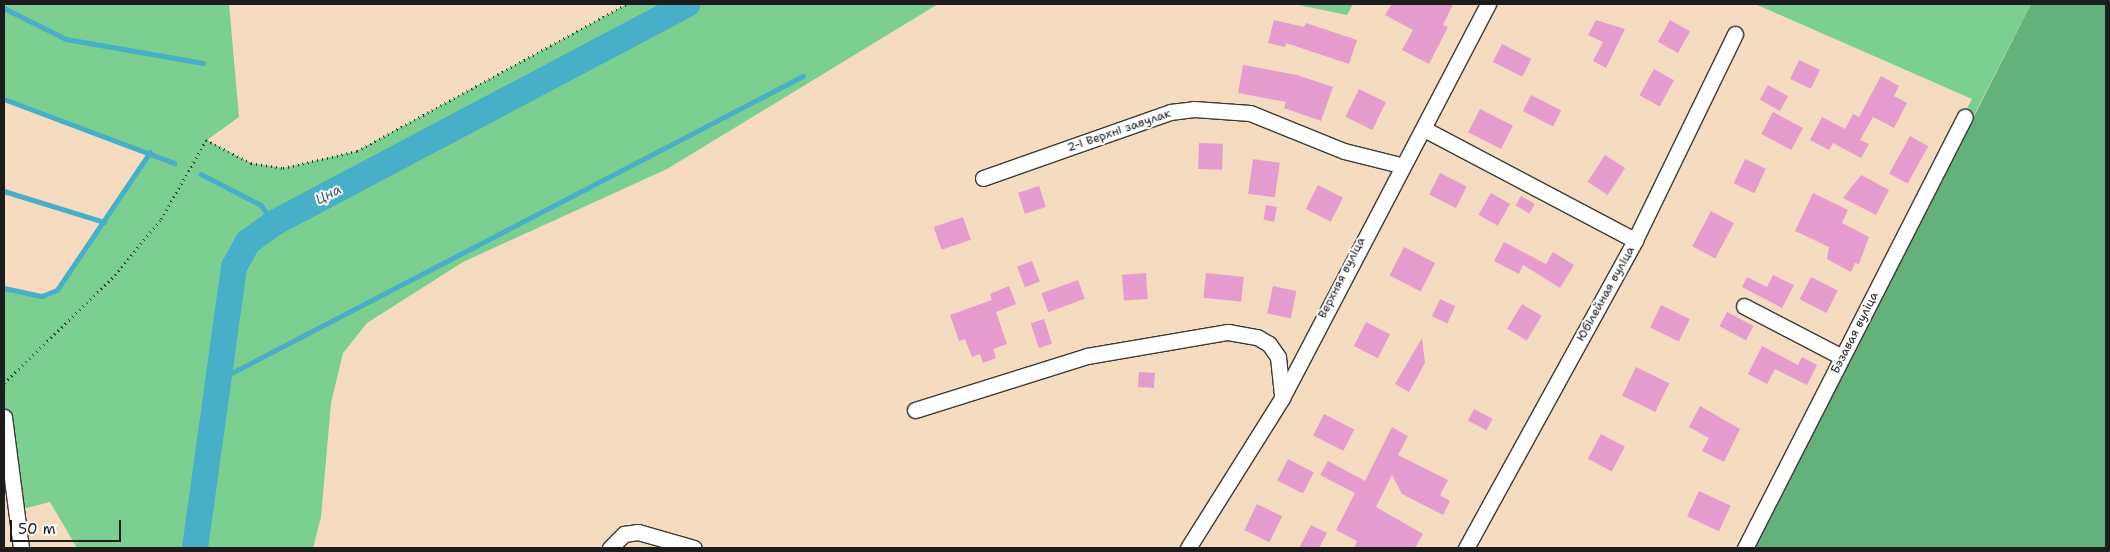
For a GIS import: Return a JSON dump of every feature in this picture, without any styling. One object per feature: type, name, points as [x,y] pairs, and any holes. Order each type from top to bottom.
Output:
[{"type":"street","name":"Верхняя вуліца","points":[[1188,548],[1282,398],[1400,165],[1426,130],[1488,4]]},
{"type":"street","name":"Юбілейная вуліца","points":[[1466,548],[1635,240],[1735,34]]},
{"type":"street","name":"2-і Верхні завулак","points":[[983,178],[1170,112],[1194,109],[1250,113],[1344,151],[1400,165]]},
{"type":"street","name":"Бэзавая вуліца","points":[[1745,548],[1965,117]]},
{"type":"street","points":[[1426,130],[1635,240]]},
{"type":"street","points":[[1744,306],[1842,357]]},
{"type":"street","points":[[915,410],[1087,356],[1228,332],[1269,344],[1282,372],[1282,398]]},
{"type":"street","points":[[4,417],[21,548]]},
{"type":"street","points":[[610,548],[624,534],[638,532],[694,548]]},
{"type":"path","points":[[4,383],[115,275],[161,219],[206,140],[251,163],[283,168],[357,152],[626,4]]},
{"type":"green space","points":[[4,4],[229,4],[239,117],[207,140],[251,163],[283,168],[357,151],[627,4],[938,4],[667,169],[463,262],[367,323],[343,353],[331,403],[321,517],[313,548],[77,548],[50,502],[19,510],[4,416],[4,288],[42,296],[57,290],[149,153],[4,98]]},
{"type":"green space","points":[[1294,4],[1353,4],[1347,15]]},
{"type":"green space","points":[[1755,4],[2031,4],[1753,545],[1744,533],[1972,99]]},
{"type":"green space","points":[[2031,4],[2106,4],[2106,548],[1755,548]]},
{"type":"building","points":[[1392,4],[1453,4],[1443,25],[1448,27],[1429,64],[1402,50],[1413,30],[1385,15]]},
{"type":"building","points":[[1274,20],[1304,27],[1306,23],[1357,40],[1349,64],[1286,43],[1285,47],[1268,43]]},
{"type":"building","points":[[1596,20],[1625,29],[1606,68],[1593,61],[1603,42],[1588,35]]},
{"type":"building","points":[[1670,20],[1690,31],[1678,53],[1658,42]]},
{"type":"building","points":[[1502,44],[1531,59],[1522,77],[1493,62]]},
{"type":"building","points":[[1799,60],[1820,70],[1811,89],[1790,79]]},
{"type":"building","points":[[1243,65],[1297,75],[1333,87],[1321,121],[1284,108],[1286,102],[1238,93]]},
{"type":"building","points":[[1654,69],[1674,80],[1660,106],[1639,95]]},
{"type":"building","points":[[1881,76],[1899,86],[1894,96],[1907,103],[1894,128],[1873,117],[1860,140],[1869,144],[1861,158],[1833,143],[1829,150],[1810,140],[1822,117],[1845,129],[1853,114],[1859,117]]},
{"type":"building","points":[[1768,85],[1788,96],[1780,111],[1760,100]]},
{"type":"building","points":[[1359,89],[1386,102],[1372,130],[1345,117]]},
{"type":"building","points":[[1531,95],[1561,110],[1553,126],[1523,111]]},
{"type":"building","points":[[1480,109],[1513,126],[1501,149],[1468,132]]},
{"type":"building","points":[[1773,112],[1803,128],[1791,150],[1761,134]]},
{"type":"building","points":[[1910,136],[1928,146],[1908,184],[1889,174]]},
{"type":"building","points":[[1199,143],[1223,144],[1222,170],[1198,169]]},
{"type":"building","points":[[1605,155],[1625,168],[1608,195],[1588,182]]},
{"type":"building","points":[[1253,159],[1280,163],[1275,197],[1248,194]]},
{"type":"building","points":[[1745,159],[1766,169],[1754,193],[1734,183]]},
{"type":"building","points":[[1440,173],[1467,187],[1456,208],[1429,194]]},
{"type":"building","points":[[1861,175],[1889,190],[1876,215],[1843,198]]},
{"type":"building","points":[[1318,185],[1343,198],[1331,222],[1306,209]]},
{"type":"building","points":[[1039,186],[1046,207],[1025,214],[1018,193]]},
{"type":"building","points":[[1491,193],[1510,204],[1498,226],[1478,215]]},
{"type":"building","points":[[1813,193],[1848,210],[1842,223],[1869,237],[1859,264],[1855,263],[1851,272],[1827,259],[1829,247],[1795,231]]},
{"type":"building","points":[[1521,196],[1535,204],[1529,214],[1516,206]]},
{"type":"building","points":[[1266,205],[1277,207],[1274,222],[1263,220]]},
{"type":"building","points":[[1711,211],[1734,223],[1715,259],[1692,246]]},
{"type":"building","points":[[963,217],[971,240],[942,250],[934,227]]},
{"type":"building","points":[[1504,242],[1546,264],[1553,252],[1574,265],[1560,288],[1523,265],[1519,274],[1494,261]]},
{"type":"building","points":[[1404,247],[1435,263],[1421,291],[1389,276]]},
{"type":"building","points":[[1032,261],[1040,282],[1025,287],[1017,267]]},
{"type":"building","points":[[1146,273],[1148,299],[1124,301],[1122,275]]},
{"type":"building","points":[[1206,273],[1244,277],[1241,302],[1203,298]]},
{"type":"building","points":[[1773,275],[1794,285],[1782,308],[1742,287],[1747,277],[1767,287]]},
{"type":"building","points":[[1811,277],[1838,291],[1826,313],[1800,299]]},
{"type":"building","points":[[1078,280],[1085,299],[1048,312],[1041,293]]},
{"type":"building","points":[[1009,286],[1016,304],[996,312],[1007,344],[993,349],[996,358],[983,363],[980,354],[972,357],[965,339],[959,341],[950,315],[992,300],[990,294]]},
{"type":"building","points":[[1273,286],[1296,291],[1291,318],[1267,313]]},
{"type":"building","points":[[1440,299],[1455,306],[1447,323],[1432,316]]},
{"type":"building","points":[[1522,304],[1542,316],[1527,341],[1507,329]]},
{"type":"building","points":[[1661,305],[1690,319],[1679,341],[1650,327]]},
{"type":"building","points":[[1727,312],[1753,326],[1746,340],[1719,326]]},
{"type":"building","points":[[1044,319],[1052,344],[1039,348],[1031,323]]},
{"type":"building","points":[[1366,322],[1390,334],[1378,358],[1354,346]]},
{"type":"building","points":[[1422,338],[1425,363],[1409,392],[1395,384]]},
{"type":"building","points":[[1762,346],[1798,365],[1802,357],[1817,365],[1807,385],[1775,369],[1767,384],[1748,374]]},
{"type":"building","points":[[1636,367],[1669,383],[1655,412],[1622,396]]},
{"type":"building","points":[[1139,372],[1155,373],[1154,388],[1138,387]]},
{"type":"building","points":[[1700,406],[1740,429],[1724,462],[1702,451],[1709,438],[1689,427]]},
{"type":"building","points":[[1474,409],[1493,419],[1486,430],[1468,420]]},
{"type":"building","points":[[1324,414],[1354,429],[1343,451],[1313,435]]},
{"type":"building","points":[[1392,427],[1408,436],[1398,455],[1448,480],[1440,495],[1450,501],[1443,515],[1402,494],[1392,475],[1376,507],[1423,534],[1415,548],[1354,548],[1357,541],[1336,530],[1355,493],[1320,475],[1328,461],[1365,481]]},
{"type":"building","points":[[1601,434],[1625,447],[1612,471],[1588,459]]},
{"type":"building","points":[[1288,459],[1314,472],[1303,494],[1277,480]]},
{"type":"building","points":[[1699,491],[1731,506],[1719,531],[1687,516]]},
{"type":"building","points":[[1257,504],[1282,516],[1269,542],[1244,530]]},
{"type":"building","points":[[1311,525],[1327,533],[1319,548],[1299,548]]},
{"type":"waterway","name":"Цна","points":[[195,548],[234,267],[248,242],[274,223],[688,4]]},
{"type":"waterway","points":[[4,8],[66,39],[203,63]]},
{"type":"waterway","points":[[220,379],[803,76]]},
{"type":"waterway","points":[[4,99],[174,163]]},
{"type":"waterway","points":[[4,288],[42,296],[57,290],[150,152]]},
{"type":"waterway","points":[[201,174],[261,205],[274,223]]},
{"type":"waterway","points":[[4,191],[104,222]]}]
